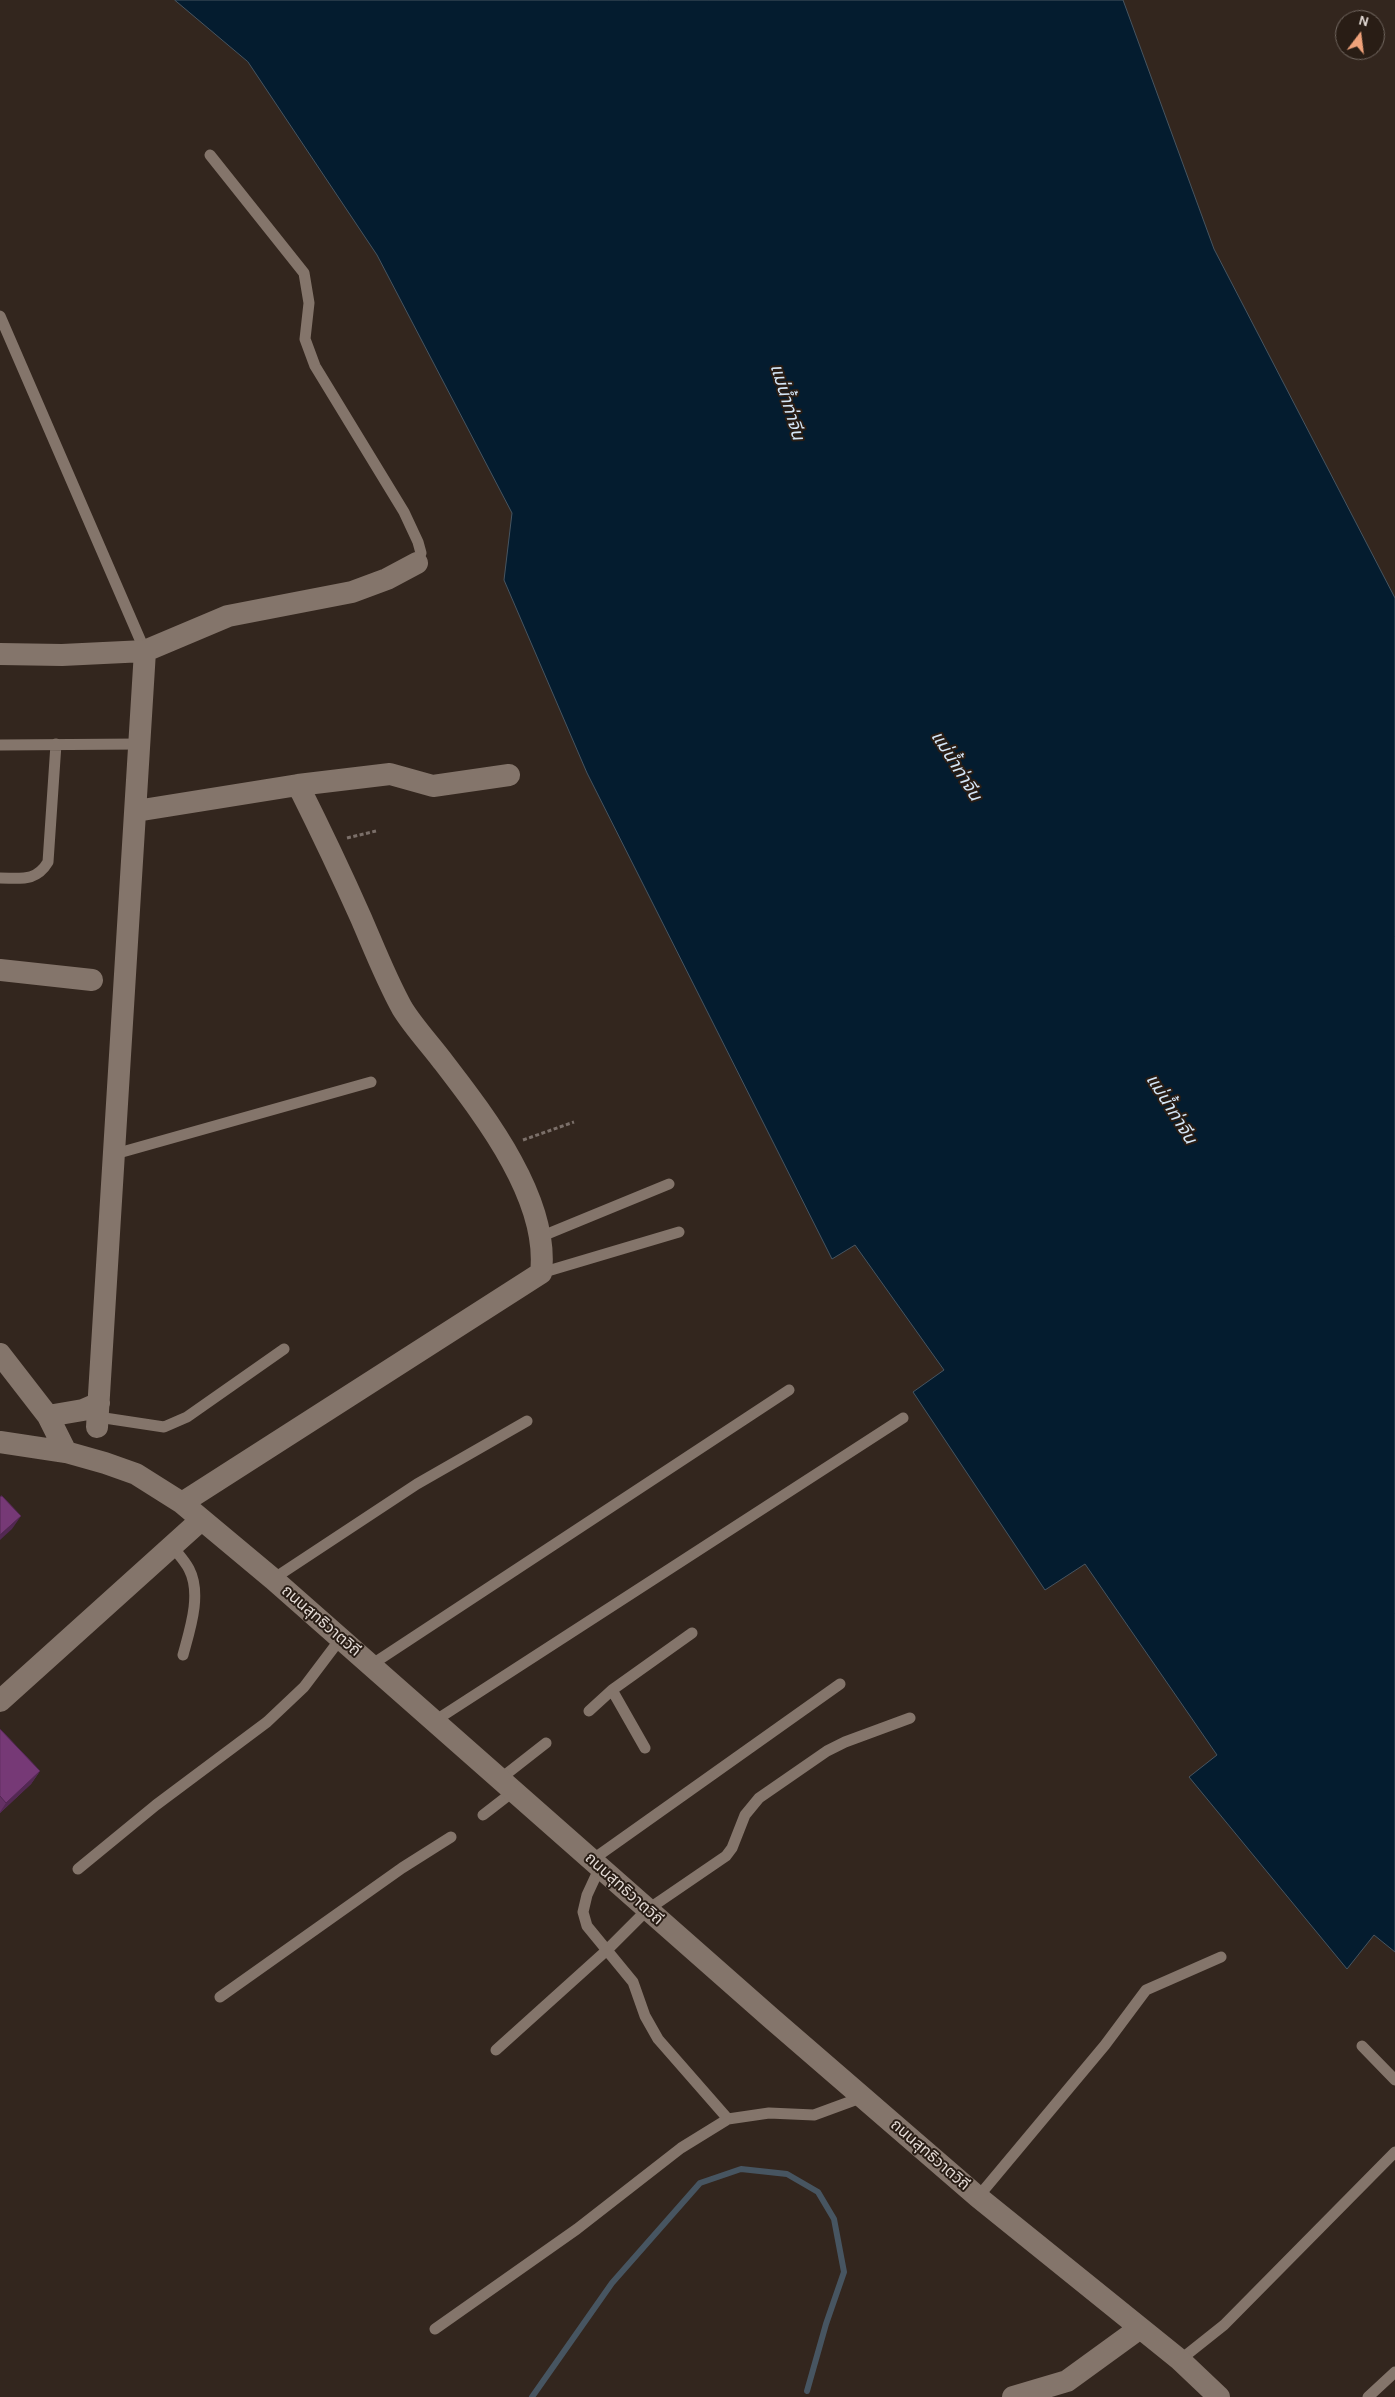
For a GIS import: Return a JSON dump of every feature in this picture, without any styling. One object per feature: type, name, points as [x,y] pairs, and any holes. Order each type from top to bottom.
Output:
[{"type":"street","points":[[0,654],[145,651],[228,616],[352,592],[417,563]]},
{"type":"street","points":[[97,1429],[145,651]]},
{"type":"street","points":[[136,811],[298,785],[390,774],[433,786],[509,775]]},
{"type":"street","points":[[182,1503],[542,1273],[544,1253],[527,1194],[503,1147],[479,1109],[403,1009],[327,842],[298,785]]},
{"type":"street","points":[[0,970],[125,983]]},
{"type":"street","points":[[0,1354],[48,1416],[66,1452]]},
{"type":"street","points":[[48,1416],[75,1412],[97,1429]]},
{"type":"street","name":"ถนนสุทธิวาตวิถี","points":[[0,1442],[66,1452],[97,1429],[136,1474],[182,1503],[273,1579],[647,1910],[978,2197],[1180,2360],[1219,2397]]},
{"type":"street","points":[[0,1701],[201,1520]]},
{"type":"street","points":[[1013,2397],[1067,2381],[1140,2328]]},
{"type":"lane","points":[[210,155],[304,273],[309,303],[305,338],[316,366],[404,512],[421,553],[417,563]]},
{"type":"lane","points":[[0,316],[145,651]]},
{"type":"lane","points":[[0,878],[31,878],[42,873],[48,862],[56,744]]},
{"type":"lane","points":[[0,745],[140,744]]},
{"type":"lane","points":[[115,1154],[372,1082]]},
{"type":"lane","points":[[540,1237],[669,1184]]},
{"type":"lane","points":[[542,1273],[679,1232]]},
{"type":"lane","points":[[97,1429],[164,1427],[186,1417],[284,1349]]},
{"type":"lane","points":[[371,1665],[789,1390]]},
{"type":"lane","points":[[433,1722],[903,1418]]},
{"type":"lane","points":[[273,1579],[417,1484],[527,1421]]},
{"type":"lane","points":[[172,1546],[190,1570],[194,1587],[193,1616],[183,1655]]},
{"type":"lane","points":[[589,1711],[612,1690],[692,1633]]},
{"type":"lane","points":[[78,1869],[156,1805],[268,1722],[304,1687],[341,1638]]},
{"type":"lane","points":[[728,2119],[658,2039],[644,2016],[633,1982],[587,1926],[583,1912],[587,1895],[596,1864],[840,1684]]},
{"type":"lane","points":[[612,1690],[645,1748]]},
{"type":"lane","points":[[496,2050],[607,1950],[647,1910],[726,1856],[732,1848],[745,1815],[759,1798],[827,1752],[858,1737],[910,1718]]},
{"type":"lane","points":[[483,1815],[507,1785],[546,1743]]},
{"type":"lane","points":[[220,1997],[402,1868],[451,1837]]},
{"type":"lane","points":[[978,2197],[1105,2045],[1146,1990],[1221,1957]]},
{"type":"lane","points":[[1362,2046],[1395,2080]]},
{"type":"lane","points":[[435,2329],[576,2229],[681,2148],[728,2119],[769,2113],[814,2115],[863,2097]]},
{"type":"lane","points":[[1180,2360],[1224,2325],[1395,2152]]},
{"type":"lane","points":[[1368,2397],[1395,2372]]},
{"type":"path","points":[[327,842],[376,831]]},
{"type":"path","points":[[503,1147],[574,1122]]},
{"type":"water","name":"แม่น้ำท่าจีน","points":[[175,0],[1123,0],[1214,249],[1395,598],[1395,1952],[1374,1935],[1347,1969],[1189,1777],[1217,1755],[1085,1564],[1045,1590],[913,1392],[944,1370],[855,1245],[832,1259],[587,773],[504,580],[512,513],[377,255],[248,62]]},
{"type":"building","points":[[2,1496],[21,1516],[0,1535],[0,1497]]},
{"type":"building","points":[[0,1729],[40,1771],[6,1803],[0,1796]]},
{"type":"waterway","points":[[532,2397],[612,2283],[700,2183],[741,2169],[787,2174],[818,2192],[834,2219],[844,2272],[826,2324],[807,2391]]}]
